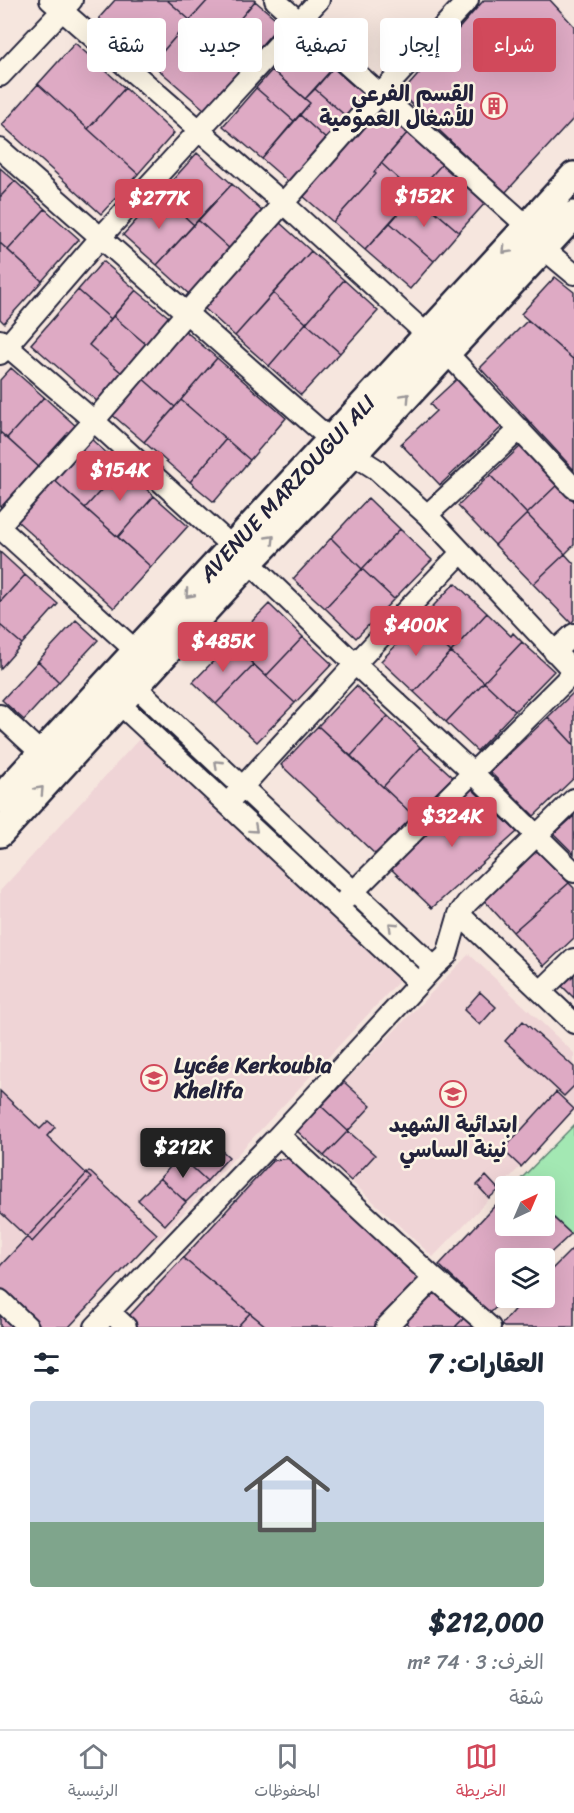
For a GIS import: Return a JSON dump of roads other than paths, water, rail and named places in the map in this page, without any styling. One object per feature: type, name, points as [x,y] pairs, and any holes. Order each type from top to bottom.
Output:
[{"type":"main road","name":"AVENUE MARZOUGUI ALI","points":[[0,833],[119,692],[241,554],[437,345],[528,227],[574,176]]},
{"type":"main road","name":"AVENUE MARZOUGUI ALI","points":[[437,345],[543,249],[574,216]]},
{"type":"main road","name":"AVENUE MARZOUGUI ALI","points":[[0,799],[42,754],[119,692],[136,651],[241,554]]},
{"type":"street","points":[[275,0],[295,18]]},
{"type":"street","points":[[303,18],[320,0]]},
{"type":"street","points":[[136,651],[0,526],[187,312],[468,0]]},
{"type":"street","points":[[0,76],[61,3],[437,345],[520,429],[574,488]]},
{"type":"street","points":[[274,50],[100,237],[2,347],[93,421],[241,554],[472,772],[574,872]]},
{"type":"street","points":[[354,72],[528,227],[543,249],[574,274]]},
{"type":"street","points":[[0,149],[343,447],[376,469],[427,515],[574,672],[338,906]]},
{"type":"street","points":[[427,515],[520,429]]},
{"type":"street","points":[[226,804],[461,553]]},
{"type":"street","points":[[554,652],[574,634]]},
{"type":"street","points":[[119,692],[243,787],[355,890],[434,967]]},
{"type":"street","points":[[119,692],[226,804],[419,983]]},
{"type":"street","points":[[0,715],[42,754]]},
{"type":"street","points":[[94,1327],[279,1135],[447,955],[459,914],[536,834],[574,799]]},
{"type":"street","points":[[459,914],[574,1023]]},
{"type":"street","points":[[541,991],[574,959]]},
{"type":"street","points":[[279,1135],[490,1327]]},
{"type":"street","points":[[386,1327],[434,1278]]},
{"type":"street","points":[[0,1300],[28,1327]]},
{"type":"street","points":[[110,1312],[126,1327]]},
{"type":"place","name":"القسم الفرعي للأشغال العمومية","points":[[494,106]]},
{"type":"place","name":"Lycée Kerkoubia Khelifa","points":[[154,1078]]},
{"type":"place","name":"ابتدائية الشهيد نينة الساسي","points":[[453,1094]]}]
